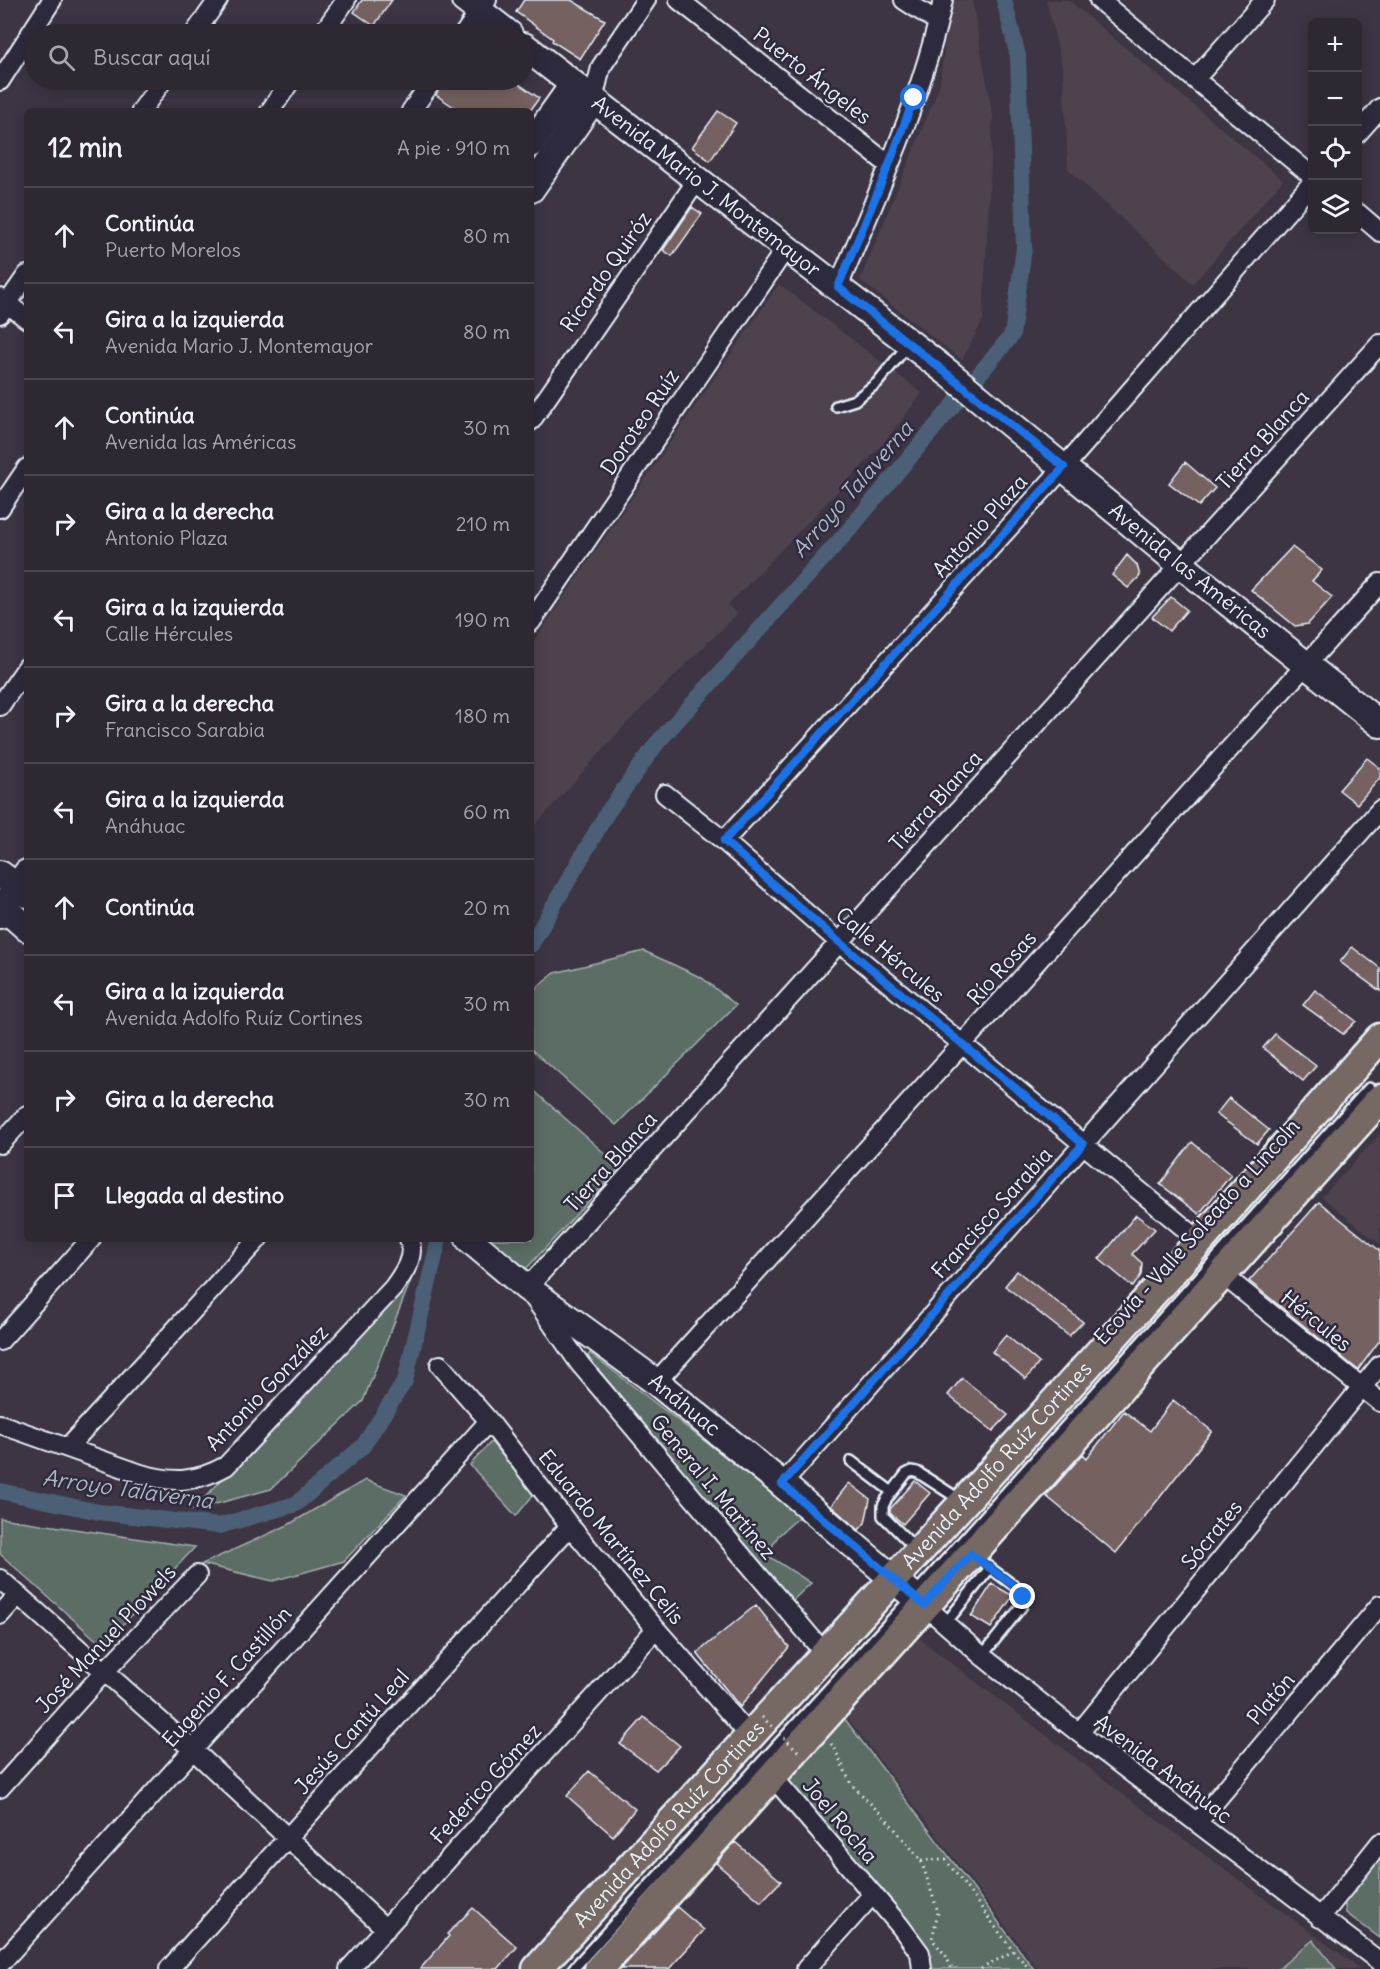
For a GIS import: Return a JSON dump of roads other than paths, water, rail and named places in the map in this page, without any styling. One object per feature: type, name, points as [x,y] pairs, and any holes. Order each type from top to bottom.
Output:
[{"type":"main road","points":[[477,4],[498,24]]},
{"type":"main road","name":"Avenida Mario J. Montemayor","points":[[534,54],[910,342],[995,411]]},
{"type":"main road","points":[[534,141],[583,92]]},
{"type":"main road","points":[[534,183],[583,92]]},
{"type":"main road","name":"Avenida las Américas","points":[[995,411],[1180,564],[1380,724]]},
{"type":"main road","name":"Avenida Adolfo Ruíz Cortines","points":[[599,1969],[773,1777],[912,1595],[919,1552],[1380,1038]]},
{"type":"main road","name":"Avenida Adolfo Ruíz Cortines","points":[[537,1969],[756,1726],[825,1654],[912,1595],[981,1561],[1375,1093]]},
{"type":"main road","name":"Anáhuac","points":[[473,1242],[527,1288],[656,1382],[782,1484],[912,1595]]},
{"type":"street","points":[[37,24],[52,0]]},
{"type":"street","points":[[201,24],[218,0]]},
{"type":"street","points":[[329,24],[346,0]]},
{"type":"street","points":[[583,92],[646,0]]},
{"type":"street","name":"Puerto Ángeles","points":[[679,0],[889,165]]},
{"type":"street","points":[[904,0],[938,22]]},
{"type":"street","points":[[838,287],[889,165],[914,98],[943,0]]},
{"type":"street","points":[[1099,0],[1308,173]]},
{"type":"street","points":[[1195,79],[1265,0]]},
{"type":"street","points":[[468,24],[477,4]]},
{"type":"street","points":[[0,81],[24,44]]},
{"type":"street","points":[[143,108],[156,90]]},
{"type":"street","points":[[272,108],[284,90]]},
{"type":"street","points":[[413,108],[426,90]]},
{"type":"street","points":[[1362,128],[1380,108]]},
{"type":"street","name":"Ricardo Quiróz","points":[[534,417],[698,179]]},
{"type":"street","name":"Antonio Plaza","points":[[724,841],[1064,467],[1308,188]]},
{"type":"street","points":[[1362,216],[1380,232]]},
{"type":"street","name":"Doroteo Ruíz","points":[[534,618],[786,248]]},
{"type":"street","points":[[24,279],[2,305],[24,317]]},
{"type":"street","name":"Tierra Blanca","points":[[527,1288],[1380,344]]},
{"type":"street","points":[[0,508],[24,472]]},
{"type":"street","name":"Río Rosas","points":[[656,1382],[1380,583]]},
{"type":"street","points":[[0,706],[24,671]]},
{"type":"street","name":"Calle Hércules","points":[[665,794],[724,841],[839,942],[1200,1241]]},
{"type":"street","name":"Francisco Sarabia","points":[[782,1484],[1380,810]]},
{"type":"street","points":[[0,1144],[24,1118]]},
{"type":"street","points":[[0,1341],[88,1242]]},
{"type":"street","points":[[68,1448],[255,1242]]},
{"type":"street","name":"Antonio González","points":[[0,1424],[163,1480],[181,1481],[201,1478],[226,1466],[393,1287],[404,1272],[412,1246],[411,1242]]},
{"type":"street","name":"Hércules","points":[[1223,1275],[1380,1402]]},
{"type":"street","name":"General I. Martínez","points":[[527,1288],[580,1364],[825,1654]]},
{"type":"street","name":"Eduardo Martínez Celis","points":[[440,1365],[489,1421],[570,1526],[656,1629],[756,1726]]},
{"type":"street","name":"Sócrates","points":[[1079,1733],[1380,1365]]},
{"type":"street","name":"Eugenio F. Castillón","points":[[0,1964],[489,1421]]},
{"type":"street","name":"Jesús Cantú Leal","points":[[169,1969],[570,1526]]},
{"type":"street","name":"José Manuel Plowels","points":[[0,1788],[104,1672],[197,1575]]},
{"type":"street","points":[[0,1579],[192,1749],[286,1839],[386,1929]]},
{"type":"street","points":[[0,1615],[18,1595]]},
{"type":"street","name":"Avenida Anáhuac","points":[[912,1595],[982,1656],[1079,1733],[1380,1962]]},
{"type":"street","name":"Platón","points":[[1197,1823],[1380,1605]]},
{"type":"street","name":"Federico Gómez","points":[[350,1969],[656,1629]]},
{"type":"street","name":"Joel Rocha","points":[[773,1777],[920,1953],[922,1969]]},
{"type":"street","points":[[1320,1918],[1380,1843]]},
{"type":"street","points":[[806,1969],[873,1894]]},
{"type":"lane","points":[[836,406],[855,400],[877,383],[910,342]]},
{"type":"lane","points":[[573,1969],[912,1595],[1375,1093]]},
{"type":"lane","points":[[851,1461],[892,1491]]},
{"type":"lane","points":[[919,1552],[883,1516],[883,1506],[906,1474],[912,1471],[917,1472],[964,1503]]},
{"type":"lane","points":[[981,1561],[1021,1591],[1024,1601],[982,1656]]},
{"type":"waterway","name":"Arroyo Talaverna","points":[[534,940],[607,813],[657,743],[848,531],[1012,335],[1024,248],[1018,56],[1004,0]]},
{"type":"waterway","name":"Arroyo Talaverna","points":[[0,1491],[99,1512],[219,1526],[296,1504],[363,1446],[405,1381],[438,1242]]}]
